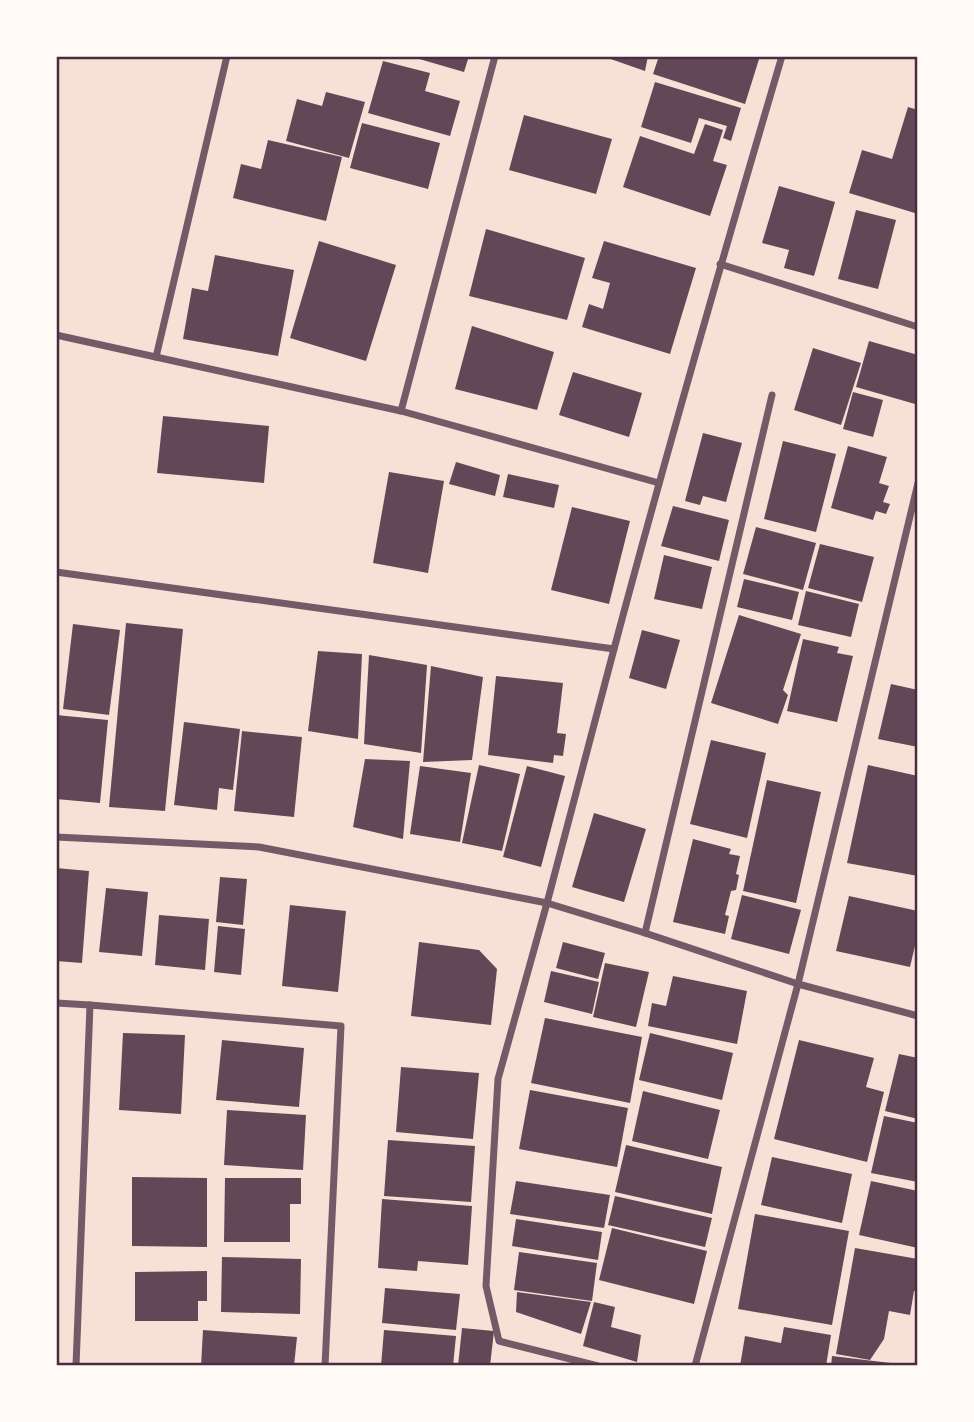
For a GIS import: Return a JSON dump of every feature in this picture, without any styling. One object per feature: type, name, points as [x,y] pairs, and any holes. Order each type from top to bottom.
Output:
[{"type":"street","points":[[156,357],[227,56]]},
{"type":"street","points":[[401,411],[495,56]]},
{"type":"street","points":[[598,1366],[499,1341],[486,1286],[498,1079],[659,482],[782,56]]},
{"type":"street","points":[[720,264],[918,327]]},
{"type":"street","points":[[56,335],[401,411],[659,482]]},
{"type":"street","points":[[645,933],[772,395]]},
{"type":"street","points":[[695,1366],[798,984],[918,483]]},
{"type":"street","points":[[56,572],[614,649]]},
{"type":"street","points":[[56,837],[260,847],[547,903],[798,984],[918,1016]]},
{"type":"street","points":[[56,1003],[341,1026],[325,1366]]},
{"type":"street","points":[[76,1366],[90,1005]]},
{"type":"building","points":[[409,56],[469,56],[464,72]]},
{"type":"building","points":[[602,56],[648,56],[645,71]]},
{"type":"building","points":[[659,56],[760,56],[745,104],[653,74]]},
{"type":"building","points":[[383,61],[430,73],[425,91],[460,101],[450,136],[368,113]]},
{"type":"building","points":[[655,82],[741,108],[731,141],[723,138],[727,126],[699,118],[691,143],[641,127]]},
{"type":"building","points":[[326,92],[365,102],[349,158],[286,141],[297,99],[322,106]]},
{"type":"building","points":[[908,107],[918,110],[918,214],[849,193],[862,150],[892,159]]},
{"type":"building","points":[[524,115],[612,139],[596,194],[509,170]]},
{"type":"building","points":[[362,123],[440,143],[428,189],[350,168]]},
{"type":"building","points":[[705,124],[723,130],[713,161],[727,165],[710,216],[623,187],[640,136],[694,154]]},
{"type":"building","points":[[268,140],[342,157],[326,221],[233,198],[241,164],[261,169]]},
{"type":"building","points":[[779,186],[835,202],[814,276],[784,268],[789,250],[762,243]]},
{"type":"building","points":[[856,210],[896,220],[878,289],[838,279]]},
{"type":"building","points":[[486,229],[585,258],[567,320],[469,296]]},
{"type":"building","points":[[319,241],[396,265],[366,361],[290,338]]},
{"type":"building","points":[[604,241],[696,268],[670,354],[582,327],[589,304],[603,309],[610,283],[592,278]]},
{"type":"building","points":[[215,255],[294,270],[278,356],[183,339],[192,288],[208,291]]},
{"type":"building","points":[[472,326],[554,352],[537,410],[455,389]]},
{"type":"building","points":[[869,341],[918,355],[918,393],[915,404],[856,387]]},
{"type":"building","points":[[813,348],[861,363],[841,425],[794,410]]},
{"type":"building","points":[[573,372],[642,393],[629,437],[559,415]]},
{"type":"building","points":[[853,392],[883,400],[873,437],[843,429]]},
{"type":"building","points":[[163,416],[269,426],[264,483],[157,473]]},
{"type":"building","points":[[703,433],[742,443],[726,502],[703,496],[700,505],[685,501]]},
{"type":"building","points":[[783,441],[836,454],[816,532],[764,519]]},
{"type":"building","points":[[848,446],[887,457],[879,483],[889,486],[883,502],[890,504],[886,514],[876,511],[873,520],[831,508]]},
{"type":"building","points":[[456,462],[500,475],[495,496],[449,484]]},
{"type":"building","points":[[389,472],[444,481],[428,573],[373,563]]},
{"type":"building","points":[[508,474],[559,485],[554,508],[503,497]]},
{"type":"building","points":[[673,506],[729,520],[719,561],[661,546]]},
{"type":"building","points":[[572,507],[630,521],[609,604],[551,590]]},
{"type":"building","points":[[756,527],[816,543],[803,590],[743,574]]},
{"type":"building","points":[[820,544],[874,557],[862,602],[808,588]]},
{"type":"building","points":[[664,555],[712,567],[702,609],[654,599]]},
{"type":"building","points":[[744,579],[799,592],[792,620],[737,607]]},
{"type":"building","points":[[806,591],[859,604],[851,637],[798,625]]},
{"type":"building","points":[[739,615],[801,634],[783,690],[788,695],[778,724],[711,703]]},
{"type":"building","points":[[126,623],[183,629],[165,811],[109,807]]},
{"type":"building","points":[[73,624],[120,630],[109,715],[63,709]]},
{"type":"building","points":[[642,630],[680,640],[666,689],[629,678]]},
{"type":"building","points":[[803,639],[839,647],[837,653],[853,656],[837,722],[787,711]]},
{"type":"building","points":[[318,651],[362,654],[358,739],[308,731]]},
{"type":"building","points":[[369,655],[427,665],[421,753],[364,744]]},
{"type":"building","points":[[431,666],[483,677],[472,760],[423,762]]},
{"type":"building","points":[[496,676],[563,683],[557,733],[566,734],[563,756],[554,755],[553,763],[488,755]]},
{"type":"building","points":[[891,684],[918,690],[918,747],[878,739]]},
{"type":"building","points":[[56,715],[108,720],[100,803],[56,799]]},
{"type":"building","points":[[184,722],[240,729],[233,790],[219,788],[217,810],[174,805]]},
{"type":"building","points":[[242,731],[302,737],[294,817],[234,811]]},
{"type":"building","points":[[711,740],[766,753],[747,838],[690,824]]},
{"type":"building","points":[[365,759],[410,761],[403,839],[353,827]]},
{"type":"building","points":[[479,765],[520,774],[502,851],[462,843]]},
{"type":"building","points":[[868,765],[918,776],[918,876],[847,863]]},
{"type":"building","points":[[420,766],[471,773],[460,842],[410,834]]},
{"type":"building","points":[[527,766],[565,776],[541,867],[503,857]]},
{"type":"building","points":[[767,780],[821,792],[796,903],[743,891]]},
{"type":"building","points":[[594,813],[646,829],[624,902],[572,887]]},
{"type":"building","points":[[693,839],[731,849],[729,854],[740,856],[736,890],[731,891],[725,915],[729,916],[725,934],[673,922]]},
{"type":"building","points":[[56,868],[89,871],[82,963],[56,961]]},
{"type":"building","points":[[220,877],[247,879],[243,925],[216,922]]},
{"type":"building","points":[[106,888],[148,892],[142,956],[99,952]]},
{"type":"building","points":[[742,895],[801,910],[789,954],[731,939]]},
{"type":"building","points":[[849,896],[918,911],[918,933],[910,967],[836,951]]},
{"type":"building","points":[[290,905],[346,911],[338,992],[282,986]]},
{"type":"building","points":[[159,915],[209,919],[205,970],[155,965]]},
{"type":"building","points":[[218,926],[245,929],[241,975],[214,972]]},
{"type":"building","points":[[419,942],[479,950],[497,969],[491,1025],[411,1016]]},
{"type":"building","points":[[563,942],[605,953],[598,979],[556,968]]},
{"type":"building","points":[[605,963],[649,972],[636,1027],[593,1017]]},
{"type":"building","points":[[551,971],[599,982],[592,1014],[544,1002]]},
{"type":"building","points":[[673,976],[747,991],[737,1044],[648,1026],[652,1003],[666,1006]]},
{"type":"building","points":[[545,1018],[642,1037],[630,1103],[531,1083]]},
{"type":"building","points":[[123,1033],[185,1035],[181,1114],[119,1110]]},
{"type":"building","points":[[650,1033],[733,1053],[722,1100],[639,1080]]},
{"type":"building","points":[[222,1040],[304,1048],[299,1107],[216,1100]]},
{"type":"building","points":[[799,1040],[874,1058],[866,1087],[884,1092],[867,1162],[774,1139]]},
{"type":"building","points":[[899,1054],[918,1058],[918,1119],[885,1111]]},
{"type":"building","points":[[401,1067],[479,1073],[473,1139],[396,1132]]},
{"type":"building","points":[[530,1090],[628,1108],[617,1167],[519,1149]]},
{"type":"building","points":[[643,1091],[720,1110],[708,1159],[632,1141]]},
{"type":"building","points":[[227,1110],[306,1115],[303,1170],[224,1165]]},
{"type":"building","points":[[884,1116],[918,1123],[918,1182],[871,1173]]},
{"type":"building","points":[[388,1140],[475,1146],[471,1202],[384,1196]]},
{"type":"building","points":[[626,1145],[722,1167],[712,1214],[615,1192]]},
{"type":"building","points":[[772,1157],[852,1174],[842,1223],[761,1205]]},
{"type":"building","points":[[132,1177],[207,1178],[207,1247],[132,1246]]},
{"type":"building","points":[[225,1178],[301,1178],[301,1204],[290,1204],[290,1242],[224,1242]]},
{"type":"building","points":[[516,1181],[610,1195],[604,1228],[510,1214]]},
{"type":"building","points":[[871,1181],[918,1191],[918,1248],[859,1235]]},
{"type":"building","points":[[615,1196],[712,1218],[705,1247],[608,1225]]},
{"type":"building","points":[[382,1199],[472,1206],[468,1265],[418,1261],[417,1271],[378,1268]]},
{"type":"building","points":[[755,1214],[849,1231],[832,1325],[738,1309]]},
{"type":"building","points":[[516,1219],[602,1232],[598,1260],[512,1246]]},
{"type":"building","points":[[612,1228],[707,1251],[694,1304],[599,1280]]},
{"type":"building","points":[[855,1248],[918,1259],[918,1291],[914,1291],[910,1315],[889,1311],[884,1339],[870,1360],[836,1354]]},
{"type":"building","points":[[519,1252],[597,1263],[592,1301],[514,1290]]},
{"type":"building","points":[[222,1257],[301,1259],[300,1314],[221,1312]]},
{"type":"building","points":[[207,1271],[207,1301],[198,1301],[198,1321],[135,1321],[135,1272]]},
{"type":"building","points":[[385,1288],[460,1294],[456,1330],[382,1323]]},
{"type":"building","points":[[517,1292],[591,1302],[581,1334],[516,1312]]},
{"type":"building","points":[[594,1302],[615,1307],[611,1327],[641,1335],[637,1362],[583,1346]]},
{"type":"building","points":[[784,1327],[831,1335],[826,1366],[740,1366],[745,1336],[781,1343]]},
{"type":"building","points":[[462,1328],[494,1331],[490,1366],[458,1366]]},
{"type":"building","points":[[203,1330],[297,1337],[294,1366],[201,1366]]},
{"type":"building","points":[[384,1330],[456,1336],[453,1366],[381,1366]]},
{"type":"building","points":[[832,1356],[899,1364],[899,1366],[831,1366]]}]
